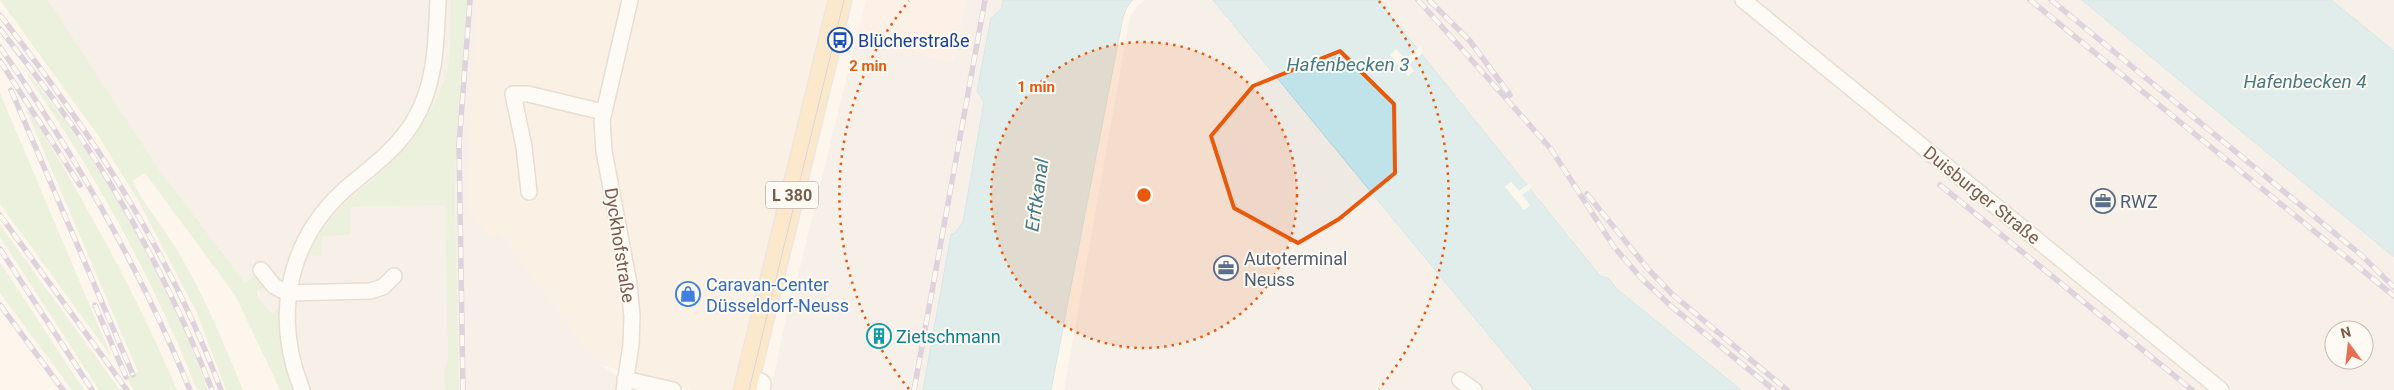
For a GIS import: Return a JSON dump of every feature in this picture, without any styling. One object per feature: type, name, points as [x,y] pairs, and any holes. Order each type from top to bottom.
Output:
[{"type":"main road","name":"L 380","points":[[756,388],[840,0]]},
{"type":"main road","name":"L 380","points":[[756,388],[854,0]]},
{"type":"street","points":[[302,390],[291,358],[286,328],[288,293],[302,248],[324,211],[342,193],[381,161],[398,143],[422,105],[431,83],[435,58],[438,0]]},
{"type":"street","name":"Dyckhofstraße","points":[[630,0],[603,112],[602,128],[604,151],[629,284],[632,316],[631,345],[625,384],[673,390]]},
{"type":"street","name":"Duisburger Straße","points":[[1743,0],[2221,390]]},
{"type":"street","points":[[529,192],[524,147],[513,94],[528,94],[603,112]]},
{"type":"street","points":[[261,270],[274,286],[288,293],[370,291],[383,287],[394,276]]},
{"type":"street","points":[[1460,380],[1474,390]]},
{"type":"highlighted area","points":[[1340,51],[1394,104],[1395,173],[1339,219],[1298,243],[1234,208],[1211,136],[1253,86]]},
{"type":"shaded area","points":[[48,0],[477,0],[467,208],[490,238],[498,232],[589,354],[601,365],[638,390],[310,390],[303,373],[293,328],[279,323],[280,310],[278,307],[272,315],[260,300],[256,274],[245,283],[159,169]]},
{"type":"shaded area","points":[[477,0],[834,0],[736,390],[691,390],[601,365],[589,354],[498,233],[490,238],[467,208]]},
{"type":"shaded area","points":[[866,0],[966,0],[954,62],[855,43]]},
{"type":"shaded area","points":[[966,0],[1003,0],[977,91],[984,102],[963,222],[955,233],[950,234],[923,390],[771,390],[792,288],[795,288],[855,43],[954,62]]},
{"type":"shaded area","points":[[1146,0],[1213,0],[1534,390],[1064,390],[1130,16],[1138,5]]},
{"type":"shaded area","points":[[1378,0],[2082,0],[2394,257],[2394,390],[1741,390],[1618,290],[1608,278],[1600,276]]},
{"type":"shaded area","points":[[2331,0],[2394,0],[2394,51]]},
{"type":"green space","points":[[0,0],[48,0],[159,169],[245,283],[256,274],[266,288],[257,291],[260,300],[272,314],[278,307],[280,309],[282,346],[295,390],[280,390],[235,295],[145,173],[132,181],[174,245],[194,280],[220,334],[243,390],[226,390],[197,313],[140,204],[99,137]]},
{"type":"green space","points":[[451,0],[467,0],[456,144],[455,199],[459,390],[445,390],[444,373],[448,357],[445,205],[350,207],[350,235],[322,236],[322,256],[309,254],[323,228],[332,217],[403,149],[414,136],[432,107],[445,78],[448,65]]},
{"type":"green space","points":[[29,74],[83,147],[131,224],[173,306],[208,390],[197,390],[142,267],[99,188],[27,75]]},
{"type":"green space","points":[[0,93],[112,358],[0,204]]},
{"type":"green space","points":[[29,110],[108,247],[144,317],[177,390],[134,390],[126,377],[138,372],[27,112]]},
{"type":"green space","points":[[0,225],[120,390],[99,390],[0,237]]},
{"type":"green space","points":[[0,262],[84,390],[72,390],[0,293]]},
{"type":"water","name":"Erftkanal","points":[[1003,0],[1133,0],[1127,7],[1123,17],[1051,390],[923,390],[951,234],[955,233],[963,222],[984,102],[977,91],[991,18],[1001,9]]},
{"type":"water","name":"Hafenbecken 3","points":[[1213,0],[1378,0],[1600,276],[1608,278],[1618,290],[1741,390],[1534,390]]},
{"type":"water","name":"Hafenbecken 4","points":[[2082,0],[2331,0],[2394,51],[2394,257]]},
{"type":"pier","points":[[1420,47],[1424,52],[1409,64],[1414,71],[1408,76],[1390,55],[1396,49],[1405,59]]},
{"type":"pier","points":[[1511,182],[1519,191],[1529,184],[1532,188],[1522,195],[1530,205],[1524,210],[1505,187]]},
{"type":"tram line","points":[[749,390],[844,0]]},
{"type":"railway","points":[[463,390],[459,145],[470,0]]},
{"type":"railway","points":[[914,390],[985,0]]},
{"type":"railway","points":[[1418,0],[1551,149],[1614,247],[1642,279],[1672,307],[1774,390]]},
{"type":"railway","points":[[1429,0],[1470,41],[1510,95]]},
{"type":"railway","points":[[2030,0],[2394,296]]},
{"type":"railway","points":[[2051,0],[2360,254],[2394,287]]},
{"type":"railway","points":[[0,15],[66,104],[125,194],[177,288],[221,390]]},
{"type":"railway","points":[[0,29],[71,124],[125,208],[178,310],[212,390]]},
{"type":"railway","points":[[0,47],[80,171],[128,256],[171,345],[190,390]]},
{"type":"railway","points":[[0,61],[80,185]]},
{"type":"railway","points":[[11,90],[133,375]]},
{"type":"railway","points":[[1940,185],[2192,390]]},
{"type":"railway","points":[[1587,194],[1648,269],[1672,294],[1787,390]]},
{"type":"railway","points":[[0,215],[127,390]]},
{"type":"railway","points":[[0,249],[92,390]]},
{"type":"railway","points":[[0,305],[63,390]]},
{"type":"railway","points":[[95,305],[126,377]]},
{"type":"place","name":"Blücherstraße","points":[[840,40]]},
{"type":"place","name":"RWZ","points":[[2103,201]]},
{"type":"place","name":"Autoterminal Neuss","points":[[1226,268]]},
{"type":"place","name":"Caravan-Center Düsseldorf-Neuss","points":[[688,294]]},
{"type":"place","name":"Zietschmann","points":[[879,336]]}]
